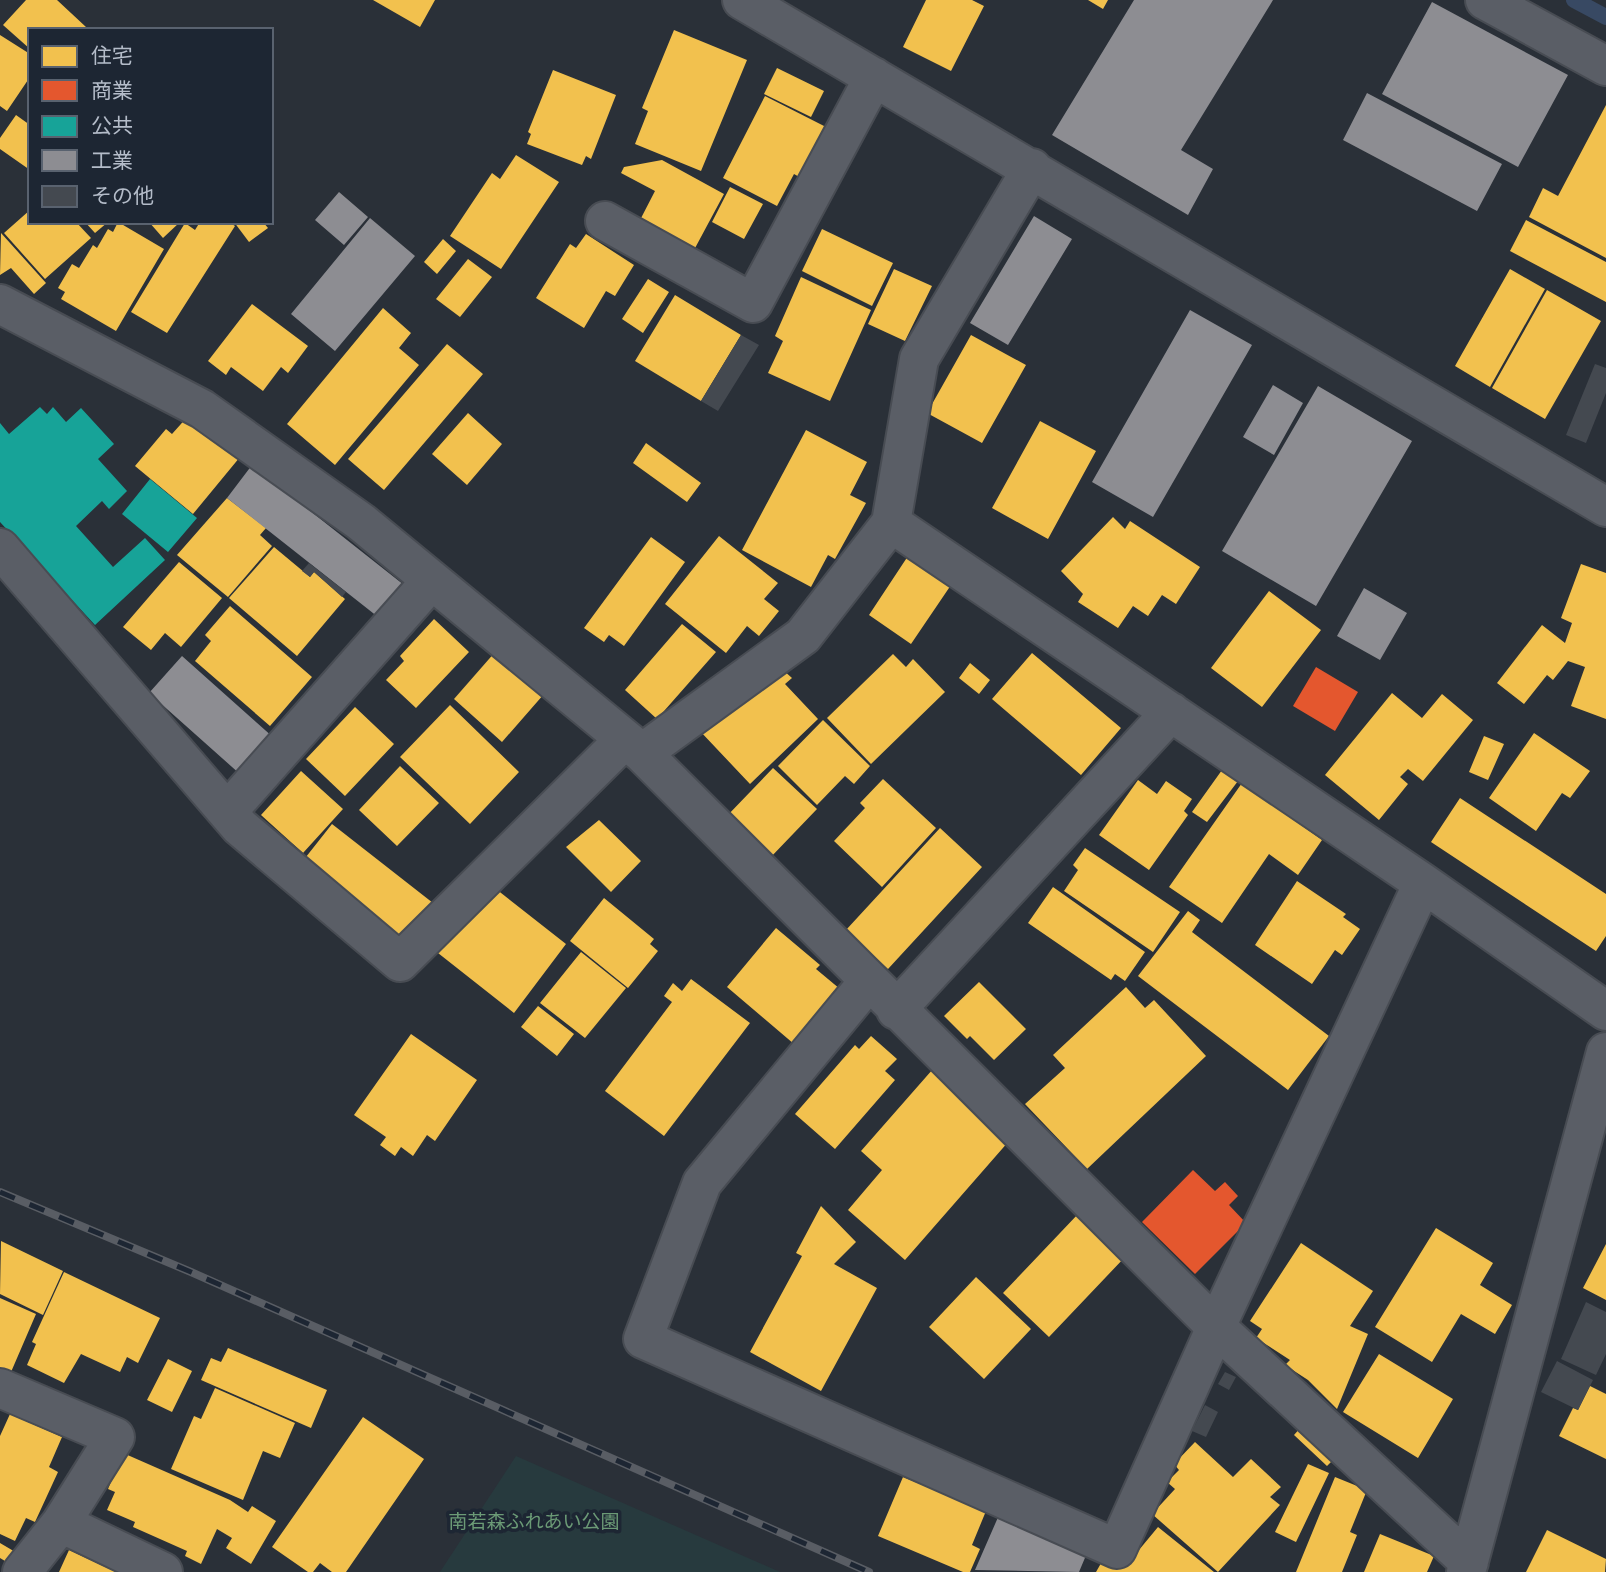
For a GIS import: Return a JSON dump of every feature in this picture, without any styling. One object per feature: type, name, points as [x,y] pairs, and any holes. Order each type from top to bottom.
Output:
[{"type":"street","points":[[742,0],[1606,507]]},
{"type":"street","points":[[1485,0],[1606,66]]},
{"type":"street","points":[[605,220],[754,303],[874,76]]},
{"type":"street","points":[[0,548],[240,827],[400,962],[633,746],[803,636],[891,523],[919,359],[1032,168]]},
{"type":"street","points":[[0,304],[202,409],[362,522],[633,746],[1216,1327],[1467,1567],[1606,1052]]},
{"type":"street","points":[[891,523],[1423,883],[1606,1011]]},
{"type":"street","points":[[227,812],[431,581]]},
{"type":"street","points":[[896,1010],[1171,712]]},
{"type":"street","points":[[869,981],[702,1183],[642,1339],[1117,1549],[1216,1327],[1423,883]]},
{"type":"street","points":[[0,1388],[115,1437],[61,1523],[22,1572]]},
{"type":"street","points":[[61,1523],[163,1572]]},
{"type":"green space","name":"南若森ふれあい公園","points":[[516,1456],[780,1572],[440,1572]]},
{"type":"building: 住宅","points":[[26,0],[57,0],[86,27],[28,28],[28,47],[3,25]]},
{"type":"building: 住宅","points":[[373,0],[435,0],[420,27]]},
{"type":"building: 住宅","points":[[926,0],[972,0],[984,6],[951,71],[903,47]]},
{"type":"building: 住宅","points":[[1088,0],[1108,0],[1103,9]]},
{"type":"building: 住宅","points":[[674,30],[747,60],[701,171],[635,144],[648,111],[642,108]]},
{"type":"building: 住宅","points":[[0,35],[28,53],[28,80],[7,111],[0,106]]},
{"type":"building: 住宅","points":[[777,68],[824,91],[811,117],[764,94]]},
{"type":"building: 住宅","points":[[553,70],[616,95],[591,159],[586,156],[582,165],[527,144],[531,134],[528,132]]},
{"type":"building: 住宅","points":[[765,96],[826,127],[801,178],[794,174],[777,206],[723,178]]},
{"type":"building: 住宅","points":[[1606,105],[1606,258],[1529,217],[1543,188],[1558,196]]},
{"type":"building: 住宅","points":[[16,115],[28,124],[28,169],[0,149],[0,138]]},
{"type":"building: 住宅","points":[[516,155],[559,182],[501,269],[450,236],[492,173],[500,179]]},
{"type":"building: 住宅","points":[[662,160],[724,194],[694,250],[639,222],[655,191],[621,173],[624,167]]},
{"type":"building: 住宅","points":[[730,187],[763,204],[744,239],[712,222]]},
{"type":"building: 住宅","points":[[28,212],[28,224],[78,224],[91,238],[45,279],[4,233]]},
{"type":"building: 住宅","points":[[1526,220],[1606,262],[1606,302],[1510,251]]},
{"type":"building: 住宅","points":[[87,224],[106,224],[95,233]]},
{"type":"building: 住宅","points":[[117,224],[121,224],[164,249],[116,331],[61,299],[65,292],[58,288],[72,264],[79,268],[93,245],[97,248],[108,229],[113,232]]},
{"type":"building: 住宅","points":[[151,224],[178,224],[163,238]]},
{"type":"building: 住宅","points":[[184,224],[195,230],[199,224],[235,226],[167,333],[131,312]]},
{"type":"building: 住宅","points":[[236,224],[265,224],[268,228],[249,242]]},
{"type":"building: 住宅","points":[[822,229],[893,263],[872,306],[802,271]]},
{"type":"building: 住宅","points":[[1,233],[46,283],[34,294],[11,268],[0,275]]},
{"type":"building: 住宅","points":[[586,234],[634,265],[615,296],[606,291],[584,328],[536,298],[570,244],[576,248]]},
{"type":"building: 住宅","points":[[443,239],[456,251],[437,274],[424,262]]},
{"type":"building: 住宅","points":[[468,259],[492,277],[460,317],[436,299]]},
{"type":"building: 住宅","points":[[894,269],[932,286],[905,341],[868,324]]},
{"type":"building: 住宅","points":[[1510,269],[1545,289],[1490,387],[1455,366]]},
{"type":"building: 住宅","points":[[801,277],[871,310],[830,401],[768,373],[783,341],[775,336]]},
{"type":"building: 住宅","points":[[648,279],[669,292],[643,333],[622,319]]},
{"type":"building: 住宅","points":[[1547,290],[1601,321],[1545,419],[1492,388]]},
{"type":"building: 住宅","points":[[675,295],[741,335],[701,401],[635,361]]},
{"type":"building: 住宅","points":[[252,304],[308,346],[288,373],[281,367],[263,391],[231,367],[226,375],[208,361]]},
{"type":"building: 住宅","points":[[383,308],[411,333],[399,348],[419,365],[335,465],[287,424]]},
{"type":"building: 住宅","points":[[971,335],[1026,365],[982,443],[927,413]]},
{"type":"building: 住宅","points":[[447,344],[483,374],[384,490],[348,459]]},
{"type":"building: 住宅","points":[[468,413],[502,444],[467,485],[432,454]]},
{"type":"building: 住宅","points":[[189,415],[240,457],[193,514],[135,466],[166,429],[172,434]]},
{"type":"building: 住宅","points":[[1040,421],[1096,451],[1048,539],[992,508]]},
{"type":"building: 住宅","points":[[806,430],[867,462],[850,495],[866,503],[835,559],[828,555],[811,587],[742,550]]},
{"type":"building: 住宅","points":[[646,443],[701,483],[687,502],[633,463]]},
{"type":"building: 住宅","points":[[227,498],[266,528],[260,535],[272,546],[228,597],[177,555]]},
{"type":"building: 住宅","points":[[1113,517],[1125,529],[1130,521],[1200,567],[1176,604],[1162,595],[1148,616],[1133,606],[1118,628],[1078,602],[1083,594],[1061,571]]},
{"type":"building: 住宅","points":[[719,536],[778,583],[764,599],[779,611],[759,636],[747,626],[726,653],[665,604]]},
{"type":"building: 住宅","points":[[651,537],[685,562],[624,646],[609,635],[604,642],[584,628]]},
{"type":"building: 住宅","points":[[274,547],[310,577],[314,572],[345,599],[297,656],[229,598]]},
{"type":"building: 住宅","points":[[908,556],[951,585],[911,644],[869,615]]},
{"type":"building: 住宅","points":[[179,562],[222,598],[181,647],[165,633],[151,650],[123,627]]},
{"type":"building: 住宅","points":[[1581,564],[1606,573],[1606,719],[1571,706],[1585,667],[1568,661],[1553,680],[1547,675],[1524,704],[1497,683],[1542,625],[1565,643],[1572,623],[1561,618]]},
{"type":"building: 住宅","points":[[1269,591],[1321,630],[1262,707],[1211,668]]},
{"type":"building: 住宅","points":[[230,606],[312,677],[270,726],[195,661],[211,641],[205,635]]},
{"type":"building: 住宅","points":[[434,619],[469,652],[416,708],[386,680],[404,661],[400,656]]},
{"type":"building: 住宅","points":[[682,624],[716,652],[657,719],[625,690]]},
{"type":"building: 住宅","points":[[496,651],[544,694],[502,742],[454,699]]},
{"type":"building: 住宅","points":[[1032,653],[1121,728],[1081,775],[992,699]]},
{"type":"building: 住宅","points":[[893,654],[906,667],[913,659],[945,692],[871,764],[827,718]]},
{"type":"building: 住宅","points":[[970,663],[990,680],[979,694],[959,678]]},
{"type":"building: 住宅","points":[[783,670],[792,678],[785,684],[818,719],[750,784],[699,730]]},
{"type":"building: 住宅","points":[[1392,693],[1422,718],[1442,694],[1473,720],[1423,781],[1408,769],[1400,777],[1408,784],[1379,820],[1325,775]]},
{"type":"building: 住宅","points":[[450,705],[519,772],[470,824],[400,757]]},
{"type":"building: 住宅","points":[[355,707],[394,744],[345,796],[306,759]]},
{"type":"building: 住宅","points":[[823,720],[870,766],[854,784],[845,776],[817,805],[778,766]]},
{"type":"building: 住宅","points":[[1534,733],[1590,771],[1570,798],[1562,793],[1536,831],[1489,798]]},
{"type":"building: 住宅","points":[[1484,736],[1504,744],[1488,780],[1469,772]]},
{"type":"building: 住宅","points":[[400,766],[439,803],[397,846],[359,810]]},
{"type":"building: 住宅","points":[[773,768],[817,809],[769,859],[725,818]]},
{"type":"building: 住宅","points":[[1222,770],[1238,781],[1207,822],[1192,812]]},
{"type":"building: 住宅","points":[[301,771],[343,809],[303,853],[261,815]]},
{"type":"building: 住宅","points":[[883,779],[936,828],[882,887],[834,841],[865,808],[860,803]]},
{"type":"building: 住宅","points":[[1138,780],[1157,794],[1166,781],[1192,799],[1184,811],[1188,815],[1149,870],[1099,835]]},
{"type":"building: 住宅","points":[[1242,783],[1322,840],[1298,875],[1269,854],[1222,923],[1169,887]]},
{"type":"building: 住宅","points":[[1460,798],[1606,894],[1606,936],[1596,951],[1431,842]]},
{"type":"building: 住宅","points":[[599,820],[641,861],[611,892],[566,847]]},
{"type":"building: 住宅","points":[[332,824],[433,903],[403,941],[302,862]]},
{"type":"building: 住宅","points":[[940,828],[982,867],[888,969],[846,930]]},
{"type":"building: 住宅","points":[[1085,848],[1180,912],[1153,952],[1064,891],[1078,870],[1073,865]]},
{"type":"building: 住宅","points":[[1297,881],[1346,914],[1343,917],[1360,929],[1342,955],[1335,950],[1312,984],[1255,945]]},
{"type":"building: 住宅","points":[[1053,887],[1145,952],[1125,981],[1115,974],[1111,980],[1028,923]]},
{"type":"building: 住宅","points":[[496,889],[566,944],[514,1013],[438,953],[470,911],[475,915]]},
{"type":"building: 住宅","points":[[604,898],[654,939],[650,944],[658,951],[628,988],[570,941]]},
{"type":"building: 住宅","points":[[1188,911],[1200,920],[1192,932],[1329,1036],[1288,1090],[1138,976]]},
{"type":"building: 住宅","points":[[776,928],[820,965],[816,969],[840,989],[794,1044],[727,987]]},
{"type":"building: 住宅","points":[[581,952],[626,988],[585,1038],[540,1003]]},
{"type":"building: 住宅","points":[[691,979],[750,1023],[664,1136],[605,1091],[672,1002],[664,996],[673,983],[682,991]]},
{"type":"building: 住宅","points":[[979,982],[1026,1029],[994,1060],[970,1036],[967,1039],[944,1016]]},
{"type":"building: 住宅","points":[[1126,987],[1145,1008],[1154,1000],[1206,1056],[1087,1169],[1025,1104],[1065,1068],[1053,1055]]},
{"type":"building: 住宅","points":[[538,1006],[574,1034],[557,1056],[521,1027]]},
{"type":"building: 住宅","points":[[411,1034],[477,1080],[435,1141],[427,1135],[413,1156],[401,1147],[395,1156],[380,1145],[386,1137],[354,1115]]},
{"type":"building: 住宅","points":[[871,1036],[897,1059],[885,1071],[895,1080],[835,1149],[795,1114],[855,1045],[859,1049]]},
{"type":"building: 住宅","points":[[940,1061],[1016,1133],[905,1260],[848,1210],[882,1170],[861,1151]]},
{"type":"building: 住宅","points":[[821,1206],[856,1242],[834,1264],[877,1288],[821,1391],[750,1352],[802,1256],[796,1253]]},
{"type":"building: 住宅","points":[[1079,1213],[1125,1257],[1049,1337],[1003,1293]]},
{"type":"building: 住宅","points":[[1436,1228],[1493,1263],[1480,1285],[1512,1305],[1495,1334],[1461,1314],[1432,1362],[1375,1327]]},
{"type":"building: 住宅","points":[[1,1241],[63,1271],[43,1315],[0,1294]]},
{"type":"building: 住宅","points":[[1301,1243],[1373,1291],[1350,1326],[1368,1334],[1337,1409],[1308,1380],[1285,1365],[1290,1360],[1256,1338],[1262,1329],[1250,1321]]},
{"type":"building: 住宅","points":[[1606,1244],[1606,1300],[1583,1288]]},
{"type":"building: 住宅","points":[[64,1272],[160,1318],[138,1363],[127,1357],[120,1372],[81,1354],[64,1383],[27,1365],[36,1344],[32,1342]]},
{"type":"building: 住宅","points":[[976,1277],[1031,1329],[984,1379],[929,1327]]},
{"type":"building: 住宅","points":[[0,1298],[36,1314],[8,1379],[0,1376]]},
{"type":"building: 住宅","points":[[228,1348],[327,1390],[311,1428],[201,1380],[211,1358],[221,1362]]},
{"type":"building: 住宅","points":[[1379,1354],[1453,1399],[1418,1458],[1343,1412]]},
{"type":"building: 住宅","points":[[168,1359],[192,1371],[172,1412],[147,1400]]},
{"type":"building: 住宅","points":[[1590,1386],[1606,1394],[1606,1459],[1559,1436],[1573,1408],[1578,1410]]},
{"type":"building: 住宅","points":[[215,1388],[295,1423],[280,1458],[263,1451],[243,1500],[171,1469],[194,1416],[201,1419]]},
{"type":"building: 住宅","points":[[10,1414],[62,1437],[49,1467],[58,1472],[35,1522],[26,1518],[15,1541],[0,1534],[0,1436]]},
{"type":"building: 住宅","points":[[363,1417],[424,1459],[346,1572],[332,1572],[320,1563],[313,1572],[308,1572],[272,1547]]},
{"type":"building: 住宅","points":[[1302,1426],[1335,1458],[1327,1466],[1294,1435]]},
{"type":"building: 住宅","points":[[1195,1442],[1233,1477],[1251,1459],[1281,1487],[1270,1497],[1280,1505],[1218,1572],[1152,1514],[1175,1489],[1167,1482],[1179,1470],[1174,1464]]},
{"type":"building: 住宅","points":[[123,1453],[230,1500],[248,1512],[252,1506],[276,1521],[251,1564],[226,1548],[232,1538],[217,1529],[201,1564],[185,1556],[187,1551],[133,1527],[135,1522],[107,1510],[115,1492],[108,1489]]},
{"type":"building: 住宅","points":[[1308,1464],[1329,1473],[1296,1542],[1275,1532]]},
{"type":"building: 住宅","points":[[903,1477],[986,1511],[972,1545],[980,1549],[970,1572],[963,1572],[878,1536]]},
{"type":"building: 住宅","points":[[1335,1477],[1367,1490],[1350,1532],[1357,1535],[1342,1572],[1296,1572]]},
{"type":"building: 住宅","points":[[1158,1527],[1214,1572],[1096,1572],[1104,1558],[1124,1568]]},
{"type":"building: 住宅","points":[[1547,1530],[1606,1559],[1605,1572],[1526,1572]]},
{"type":"building: 住宅","points":[[1380,1534],[1434,1556],[1427,1572],[1364,1572]]},
{"type":"building: 住宅","points":[[0,1543],[17,1553],[10,1564],[0,1558]]},
{"type":"building: 住宅","points":[[69,1550],[116,1572],[59,1572]]},
{"type":"building: 商業","points":[[1316,667],[1358,692],[1335,731],[1293,706]]},
{"type":"building: 商業","points":[[1193,1170],[1215,1191],[1225,1182],[1238,1196],[1229,1205],[1246,1223],[1195,1274],[1142,1222]]},
{"type":"building: 公共","points":[[40,407],[47,414],[53,407],[66,422],[81,408],[114,444],[98,459],[127,491],[109,509],[102,501],[76,526],[113,567],[145,538],[165,560],[95,625],[0,522],[0,423],[9,434]]},
{"type":"building: 公共","points":[[150,479],[197,518],[168,552],[122,514]]},
{"type":"building: 工業","points":[[1134,0],[1273,0],[1181,150],[1213,169],[1188,215],[1052,135]]},
{"type":"building: 工業","points":[[1432,2],[1568,75],[1518,167],[1382,94]]},
{"type":"building: 工業","points":[[1367,93],[1502,164],[1477,211],[1343,140]]},
{"type":"building: 工業","points":[[339,192],[368,217],[344,245],[315,220]]},
{"type":"building: 工業","points":[[1034,216],[1072,239],[1008,345],[970,323]]},
{"type":"building: 工業","points":[[370,218],[415,256],[335,351],[291,314]]},
{"type":"building: 工業","points":[[1190,310],[1252,345],[1153,517],[1092,482]]},
{"type":"building: 工業","points":[[1273,385],[1303,403],[1274,455],[1243,437]]},
{"type":"building: 工業","points":[[1318,386],[1412,441],[1316,606],[1222,551]]},
{"type":"building: 工業","points":[[252,465],[404,585],[378,617],[227,498]]},
{"type":"building: 工業","points":[[1364,588],[1407,613],[1380,660],[1337,636]]},
{"type":"building: 工業","points":[[182,656],[274,738],[241,775],[149,693]]},
{"type":"building: 工業","points":[[999,1515],[1087,1553],[1079,1572],[975,1570]]},
{"type":"building: その他","points":[[741,335],[759,345],[718,411],[701,401]]},
{"type":"building: その他","points":[[1595,364],[1606,368],[1606,393],[1586,443],[1566,435]]},
{"type":"building: その他","points":[[309,563],[346,592],[342,597],[314,572],[310,577],[302,571]]},
{"type":"building: その他","points":[[1586,1302],[1606,1312],[1606,1354],[1596,1375],[1561,1359]]},
{"type":"building: その他","points":[[1557,1361],[1593,1380],[1578,1410],[1541,1392]]},
{"type":"building: その他","points":[[1225,1372],[1236,1377],[1229,1390],[1218,1384]]},
{"type":"building: その他","points":[[1205,1405],[1218,1412],[1206,1437],[1192,1431]]},
{"type":"waterway","points":[[1574,0],[1606,17]]},
{"type":"railway","points":[[0,1192],[191,1272],[869,1572]]}]
